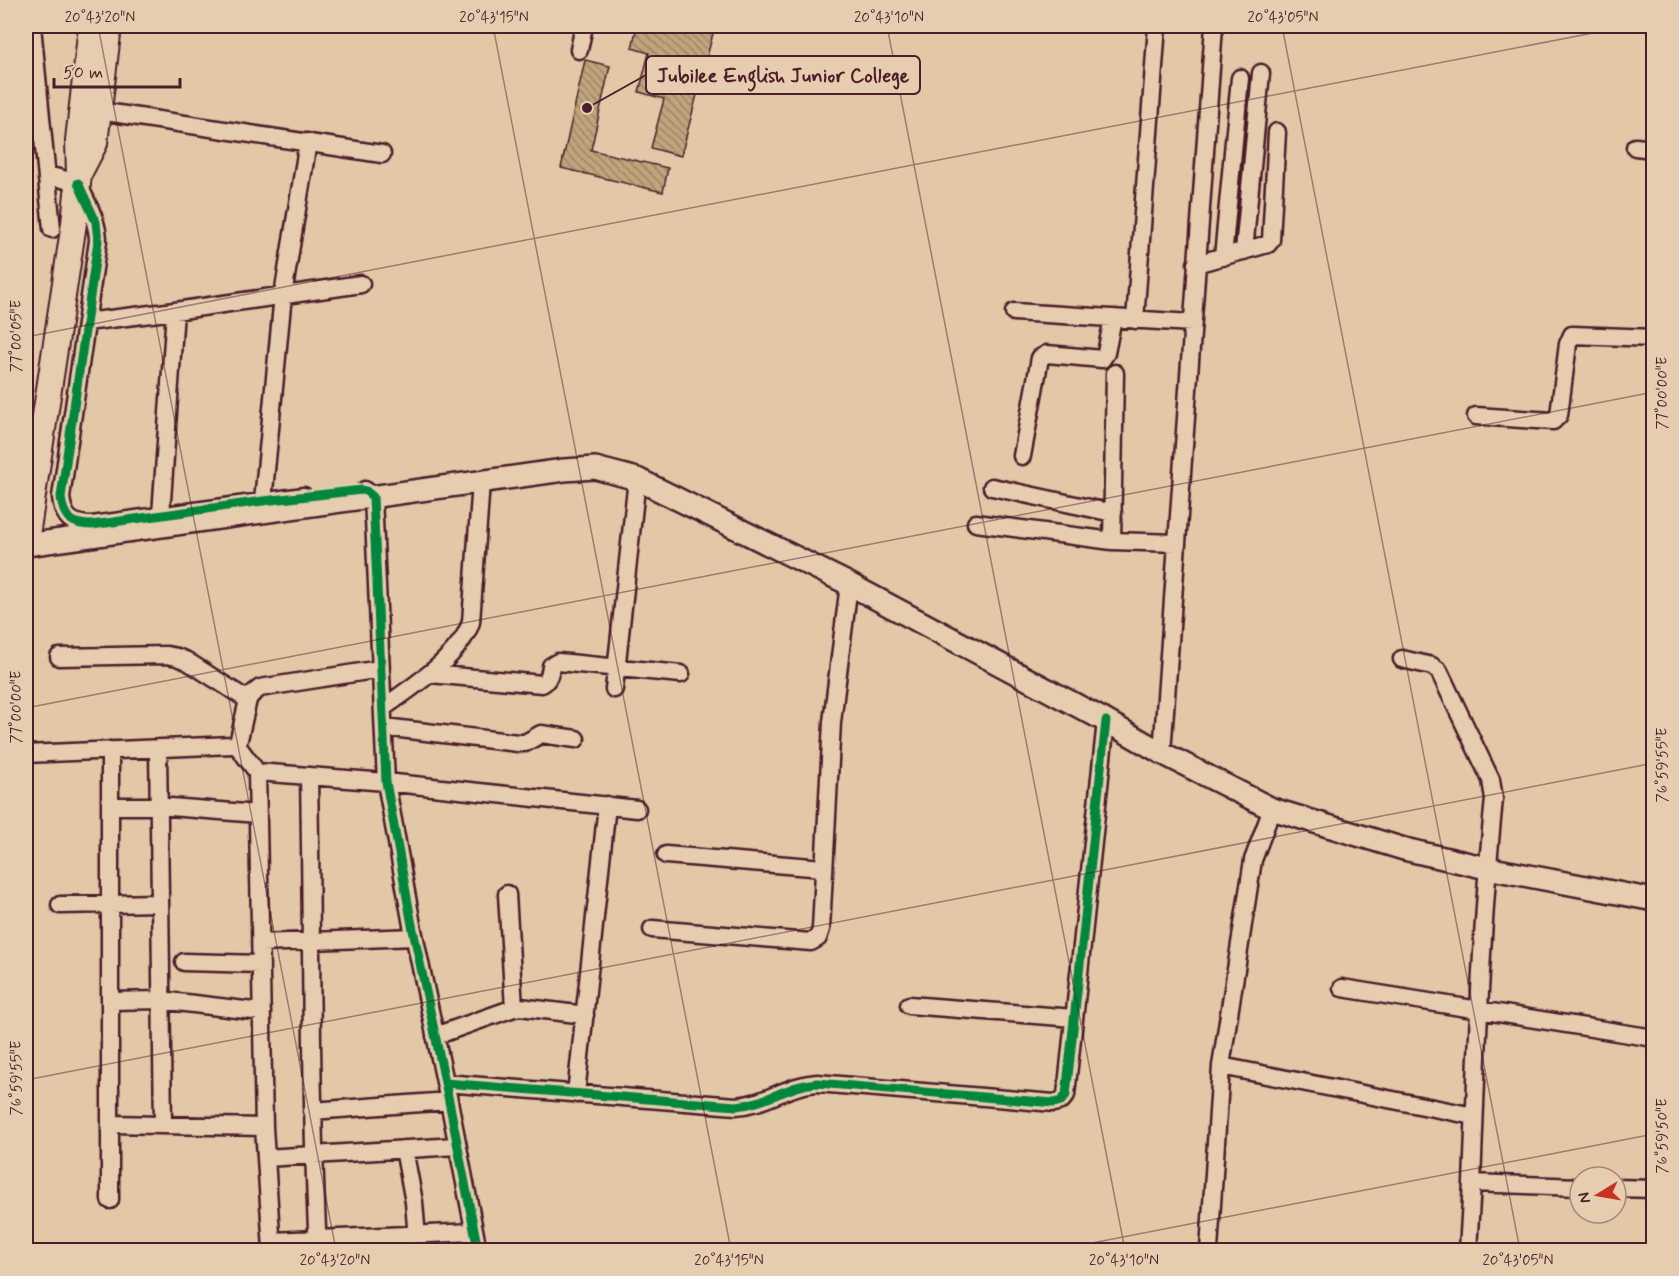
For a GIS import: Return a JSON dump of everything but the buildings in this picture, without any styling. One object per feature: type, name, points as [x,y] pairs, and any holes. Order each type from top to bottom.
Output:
[{"type":"highway","points":[[79,178],[78,140],[91,26]]},
{"type":"highway","points":[[26,544],[63,226],[79,178],[95,143],[109,26]]},
{"type":"main road","points":[[26,544],[564,470],[595,468],[637,479],[849,584],[1162,753],[1272,809],[1404,849],[1487,868],[1653,900]]},
{"type":"street","points":[[32,26],[47,175],[63,226]]},
{"type":"street","points":[[579,50],[584,26]]},
{"type":"street","points":[[1135,320],[1156,26]]},
{"type":"street","points":[[1162,753],[1214,26]]},
{"type":"street","points":[[1244,251],[1261,73]]},
{"type":"street","points":[[1223,257],[1240,78]]},
{"type":"street","points":[[99,111],[382,154]]},
{"type":"street","points":[[1196,264],[1268,244],[1271,240],[1277,132]]},
{"type":"street","points":[[262,501],[283,295],[308,141]]},
{"type":"street","points":[[1635,147],[1653,149]]},
{"type":"street","points":[[47,175],[79,178],[98,232],[61,497],[62,507],[72,521],[81,525],[92,525],[262,501],[366,491],[383,708],[386,782],[414,937],[478,1251]]},
{"type":"street","points":[[86,322],[362,284]]},
{"type":"street","points":[[161,515],[175,311]]},
{"type":"street","points":[[1014,312],[1192,323]]},
{"type":"street","points":[[1022,456],[1040,358],[1047,354],[1102,359],[1106,353],[1113,318]]},
{"type":"street","points":[[1476,416],[1552,421],[1558,415],[1568,344],[1572,335],[1653,338]]},
{"type":"street","points":[[1112,541],[1115,373]]},
{"type":"street","points":[[614,689],[637,479]]},
{"type":"street","points":[[383,708],[430,674],[468,632],[471,622],[481,482]]},
{"type":"street","points":[[992,487],[1113,513]]},
{"type":"street","points":[[976,523],[1112,541],[1176,543]]},
{"type":"street","points":[[652,929],[815,941],[818,938],[821,928],[832,722],[849,584]]},
{"type":"street","points":[[59,657],[167,655],[177,657],[248,700]]},
{"type":"street","points":[[1402,659],[1432,666],[1439,671],[1491,780],[1494,799],[1478,1009],[1468,1251]]},
{"type":"street","points":[[430,674],[542,684],[549,677],[551,666],[558,662],[681,674]]},
{"type":"street","points":[[26,754],[232,746],[239,739],[248,700],[260,687],[380,669]]},
{"type":"street","points":[[445,1083],[736,1106],[760,1103],[799,1086],[817,1083],[1054,1103],[1061,1101],[1066,1095],[1106,721]]},
{"type":"street","points":[[384,727],[518,743],[525,743],[541,734],[576,739]]},
{"type":"street","points":[[236,744],[257,772],[264,1127],[272,1246],[418,1243],[474,1232]]},
{"type":"street","points":[[158,748],[163,1125]]},
{"type":"street","points":[[110,750],[110,1200]]},
{"type":"street","points":[[257,772],[386,782],[637,809]]},
{"type":"street","points":[[309,776],[312,1111],[318,1245]]},
{"type":"street","points":[[110,806],[158,806],[258,814]]},
{"type":"street","points":[[576,1094],[607,806]]},
{"type":"street","points":[[1209,1251],[1221,1066],[1253,860],[1272,809]]},
{"type":"street","points":[[666,855],[823,868]]},
{"type":"street","points":[[507,894],[514,1008]]},
{"type":"street","points":[[60,905],[159,903]]},
{"type":"street","points":[[261,943],[414,937]]},
{"type":"street","points":[[184,962],[261,964]]},
{"type":"street","points":[[1342,988],[1653,1038]]},
{"type":"street","points":[[111,1001],[160,1000],[262,1012]]},
{"type":"street","points":[[909,1005],[1074,1018]]},
{"type":"street","points":[[435,1036],[520,1007],[585,1015]]},
{"type":"street","points":[[1221,1066],[1474,1116]]},
{"type":"street","points":[[312,1111],[449,1101]]},
{"type":"street","points":[[110,1124],[264,1127]]},
{"type":"street","points":[[266,1158],[456,1146]]},
{"type":"street","points":[[404,1149],[414,1203],[418,1243]]},
{"type":"street","points":[[1472,1183],[1568,1187]]},
{"type":"street","points":[[1628,1188],[1653,1189]]},
{"type":"cycle path","points":[[78,183],[96,222],[98,241],[61,497],[66,515],[79,524],[92,525],[263,501],[362,490],[373,497],[386,782],[412,925],[478,1250]]},
{"type":"cycle path","points":[[445,1083],[736,1106],[758,1102],[796,1087],[817,1083],[1054,1103],[1061,1101],[1066,1095],[1106,721]]},
{"type":"place","name":"Jubilee English Junior College","points":[[587,108]]}]
